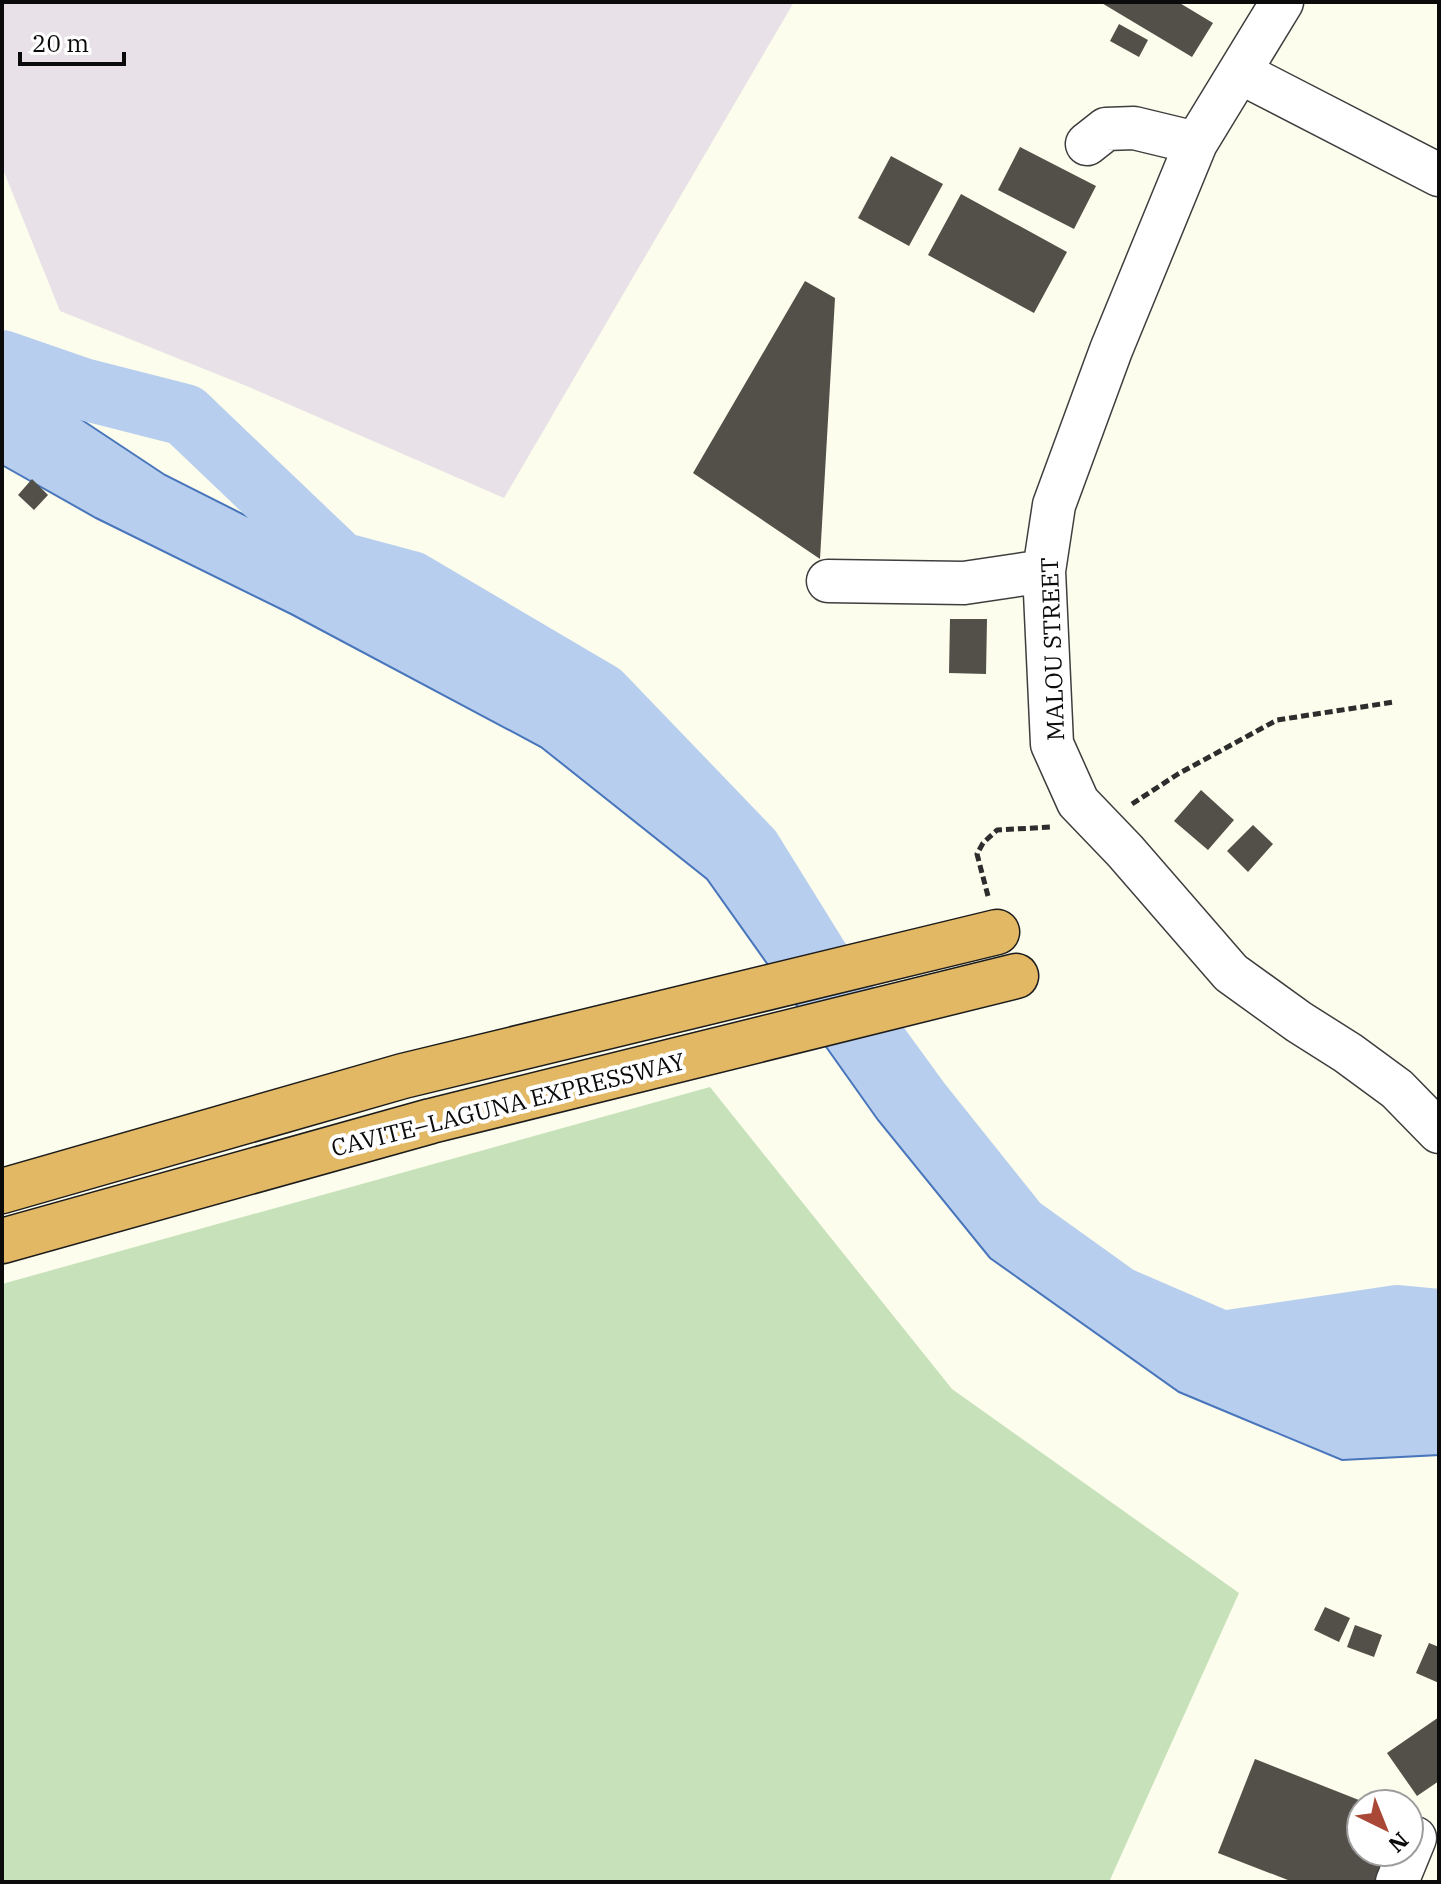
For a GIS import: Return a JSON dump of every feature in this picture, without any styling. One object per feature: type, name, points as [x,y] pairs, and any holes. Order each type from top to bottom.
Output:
[{"type":"highway","name":"CAVITE–LAGUNA EXPRESSWAY","points":[[2,1191],[403,1076],[997,932]]},
{"type":"highway","name":"CAVITE–LAGUNA EXPRESSWAY","points":[[2,1241],[431,1121],[1016,976]]},
{"type":"street","name":"MALOU STREET","points":[[1282,2],[1196,143],[1111,350],[1054,505],[1044,571],[1052,744],[1078,802],[1231,973],[1397,1089],[1439,1132]]},
{"type":"street","points":[[1241,73],[1439,175]]},
{"type":"street","points":[[1087,144],[1106,129],[1134,128],[1196,143]]},
{"type":"street","points":[[828,581],[964,583],[1044,571]]},
{"type":"path","points":[[997,932],[977,854],[983,843],[997,830],[1100,825],[1178,774],[1277,720],[1394,702]]},
{"type":"shaded area","points":[[2,2],[794,2],[504,498],[249,387],[60,311],[2,167]]},
{"type":"green space","points":[[710,1087],[952,1389],[1239,1593],[1109,1882],[2,1882],[2,1284]]},
{"type":"water","points":[[2,367],[165,475],[340,563],[411,582],[601,694],[751,850],[836,987],[919,1101],[1019,1226],[1118,1297],[1222,1342],[1398,1316],[1439,1320],[1439,1455],[1342,1460],[1179,1392],[990,1258],[878,1120],[707,879],[541,747],[291,614],[96,518],[2,465]]},
{"type":"building","points":[[1100,2],[1178,2],[1213,23],[1192,57]]},
{"type":"building","points":[[1119,24],[1148,40],[1139,57],[1110,41]]},
{"type":"building","points":[[1020,147],[1096,186],[1074,229],[998,190]]},
{"type":"building","points":[[891,156],[943,184],[909,246],[858,218]]},
{"type":"building","points":[[961,194],[1067,252],[1034,313],[928,255]]},
{"type":"building","points":[[805,281],[835,298],[820,559],[693,473]]},
{"type":"building","points":[[32,479],[48,495],[34,510],[18,495]]},
{"type":"building","points":[[950,619],[987,619],[986,674],[949,673]]},
{"type":"building","points":[[1201,790],[1234,820],[1208,850],[1174,821]]},
{"type":"building","points":[[1253,825],[1273,844],[1248,872],[1227,851]]},
{"type":"building","points":[[1325,1607],[1350,1618],[1339,1642],[1314,1630]]},
{"type":"building","points":[[1355,1625],[1382,1635],[1374,1657],[1347,1647]]},
{"type":"building","points":[[1429,1643],[1439,1647],[1439,1683],[1416,1673]]},
{"type":"building","points":[[1439,1717],[1439,1781],[1425,1791],[1425,1788],[1411,1788],[1387,1753]]},
{"type":"building","points":[[1255,1759],[1345,1795],[1345,1868],[1397,1868],[1391,1882],[1293,1882],[1218,1853]]},
{"type":"waterway","points":[[2,361],[83,389],[185,415],[340,563],[411,582],[601,694],[751,850],[836,987],[919,1101],[1019,1226],[1118,1297],[1222,1342],[1398,1316],[1439,1320]]}]
